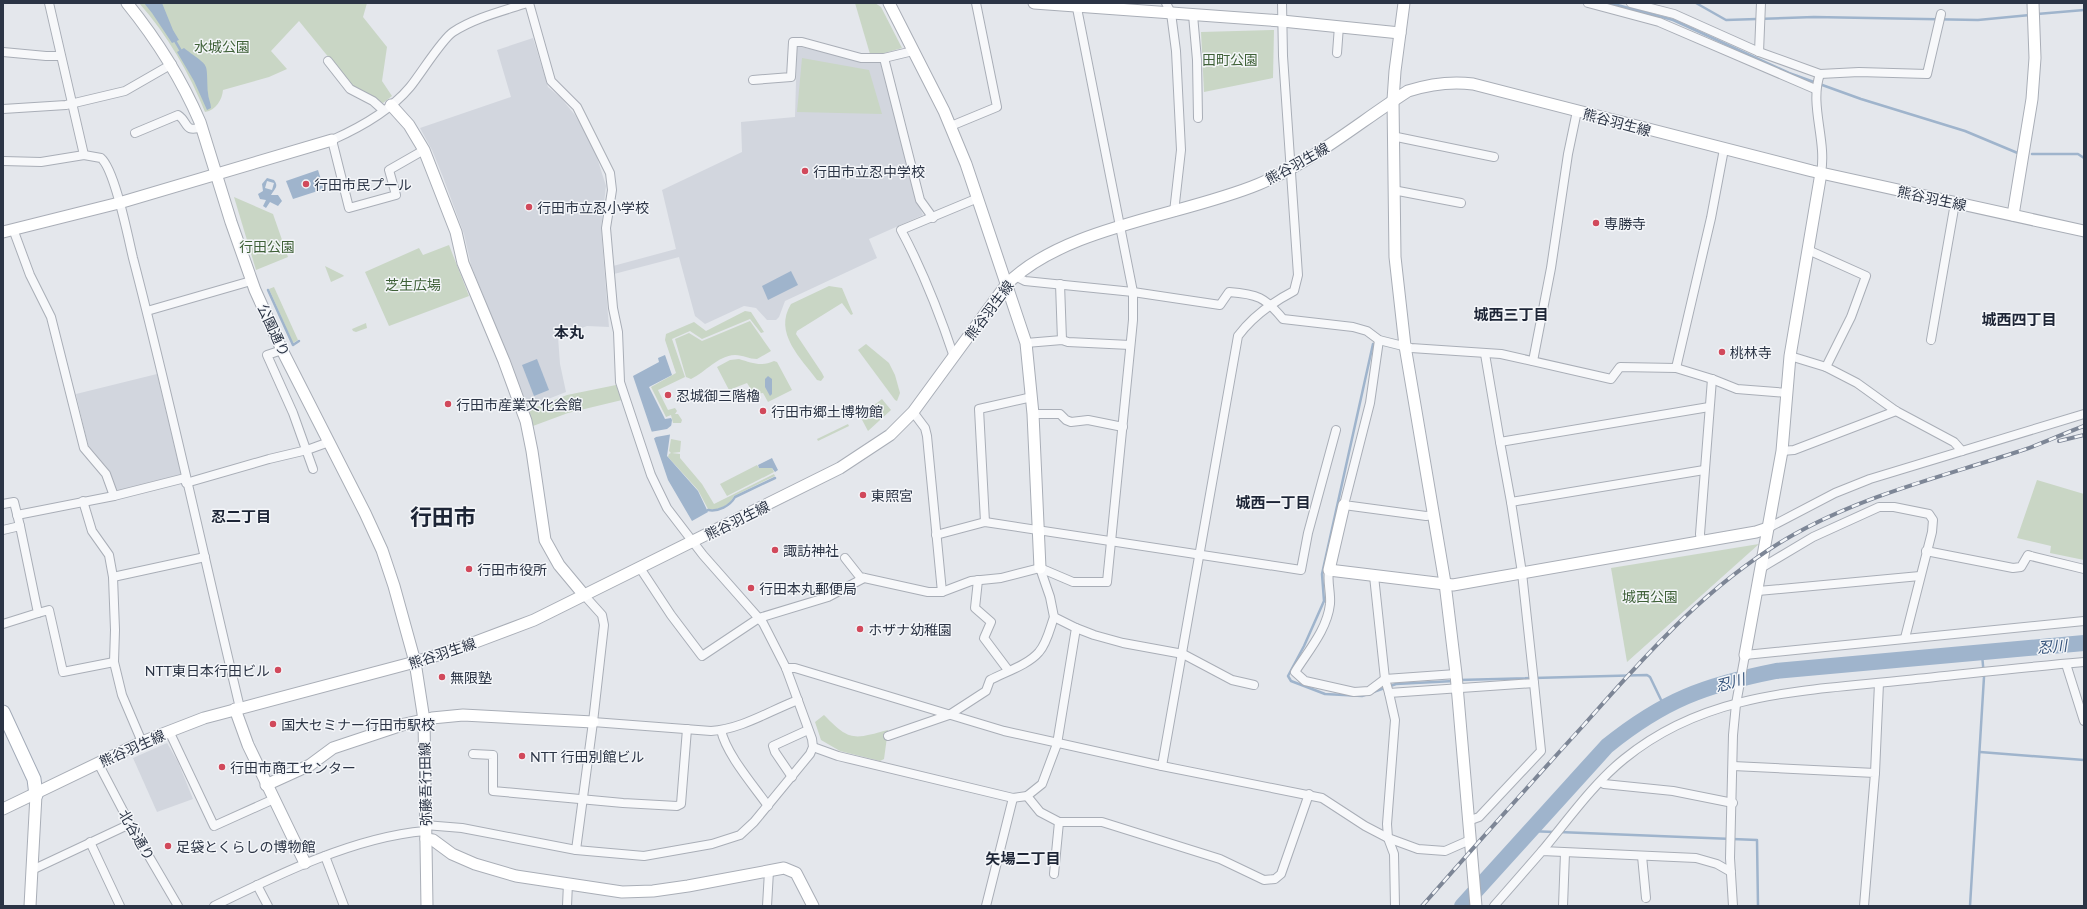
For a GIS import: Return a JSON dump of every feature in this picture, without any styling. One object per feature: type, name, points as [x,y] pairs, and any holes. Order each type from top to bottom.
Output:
[{"type":"main road","points":[[3,712],[34,779],[36,795]]},
{"type":"street","points":[[49,3],[84,155]]},
{"type":"street","name":"公園通り","points":[[127,3],[152,33],[172,64],[202,127],[216,176],[251,281],[282,350],[365,513],[382,550],[394,586],[415,662]]},
{"type":"street","points":[[114,496],[106,474],[84,448],[51,317],[8,231],[119,203],[216,176],[332,140],[353,130],[387,108],[409,88],[452,32],[477,20],[528,3],[551,81],[577,107],[610,173],[612,190],[606,228],[613,308],[618,332],[620,382],[651,475],[668,508],[693,542],[759,618],[786,668],[813,747]]},
{"type":"street","points":[[888,736],[949,715],[986,691],[990,680],[1039,653],[1054,617],[1050,597],[1040,568],[1032,397],[1026,343],[978,198],[951,126],[889,3]]},
{"type":"street","points":[[951,126],[997,107],[976,3]]},
{"type":"street","points":[[1034,3],[1169,8],[1193,15],[1282,20],[1400,33]]},
{"type":"street","points":[[1162,766],[1238,336],[1248,322],[1270,303],[1294,291],[1298,275],[1283,56],[1282,3]]},
{"type":"street","points":[[1404,3],[1393,100],[1392,136],[1395,257],[1405,346],[1445,584],[1458,688],[1476,906]]},
{"type":"street","points":[[1588,3],[1659,22],[1817,82],[1859,72],[1927,74],[1942,14]]},
{"type":"street","points":[[1631,3],[1674,14],[1759,52],[1817,82]]},
{"type":"street","points":[[1759,52],[1761,3]]},
{"type":"street","points":[[845,558],[860,577],[928,592],[942,592],[971,581],[1001,578],[1040,568],[1073,582],[1107,582],[1123,427],[1133,292],[1077,4]]},
{"type":"street","points":[[2013,215],[2032,98],[2035,58],[2034,6]]},
{"type":"street","points":[[1169,8],[1176,51],[1181,150],[1174,212]]},
{"type":"street","points":[[1193,15],[1197,60],[1198,118]]},
{"type":"street","points":[[1337,54],[1339,26]]},
{"type":"street","points":[[754,80],[791,78],[793,42],[802,42],[861,58],[884,58],[913,51]]},
{"type":"street","points":[[3,52],[60,56]]},
{"type":"street","points":[[884,58],[920,200],[933,218]]},
{"type":"street","points":[[328,61],[350,89],[387,108],[409,125],[424,150],[456,232],[463,263],[504,361],[526,421],[545,540],[559,565],[602,615],[604,620],[593,722],[576,850]]},
{"type":"street","points":[[3,109],[72,104],[125,92],[172,64]]},
{"type":"street","name":"熊谷羽生線","points":[[3,809],[36,795],[142,742],[169,731],[238,709],[415,662],[498,635],[534,620],[840,468],[890,435],[913,412],[1006,285],[1015,276],[1062,248],[1120,227],[1174,212],[1258,185],[1291,170],[1325,149],[1393,100],[1408,91],[1439,83],[1456,82],[1473,84],[1821,173],[2084,231]]},
{"type":"street","points":[[1733,906],[1730,872],[1733,766],[1737,701],[1782,451],[1790,356],[1821,173],[1822,148],[1817,82]]},
{"type":"street","points":[[1534,358],[1551,268],[1576,111]]},
{"type":"street","points":[[135,133],[178,115],[186,126],[191,129],[202,127]]},
{"type":"street","points":[[1392,136],[1494,156]]},
{"type":"street","points":[[332,140],[349,208],[396,195],[389,170],[424,150]]},
{"type":"street","points":[[1676,368],[1712,218],[1724,149]]},
{"type":"street","points":[[3,161],[41,162],[84,155],[101,158],[104,161],[119,203],[147,311],[205,558],[238,709],[248,746],[305,863]]},
{"type":"street","points":[[1393,190],[1460,203]]},
{"type":"street","points":[[954,356],[934,297],[901,230],[978,198]]},
{"type":"street","points":[[1931,340],[1955,203]]},
{"type":"street","points":[[1808,250],[1866,276],[1851,317],[1826,367]]},
{"type":"street","points":[[1015,276],[1026,280],[1133,292],[1220,305],[1229,292],[1250,293],[1270,303],[1283,319],[1353,327],[1367,331],[1380,340],[1423,350],[1501,354],[1534,358],[1611,379],[1620,367],[1676,368],[1712,379],[1737,389],[1788,393]]},
{"type":"street","points":[[147,311],[251,281]]},
{"type":"street","points":[[1060,284],[1062,340]]},
{"type":"street","points":[[1026,343],[1062,340],[1068,342],[1130,345]]},
{"type":"street","points":[[1380,340],[1370,403],[1327,580],[1330,603],[1327,623],[1295,672],[1305,681],[1354,692],[1369,691],[1385,679],[1456,674]]},
{"type":"street","points":[[282,350],[267,355],[293,413],[314,469]]},
{"type":"street","points":[[1468,821],[1479,817],[1541,751],[1522,573],[1485,354]]},
{"type":"street","points":[[1790,356],[1826,367],[1857,384],[1896,411],[1954,442],[1962,451]]},
{"type":"street","points":[[1701,542],[1700,534],[1704,470],[1712,379]]},
{"type":"street","points":[[985,522],[979,409],[1032,397]]},
{"type":"street","points":[[1500,442],[1709,407]]},
{"type":"street","points":[[1782,451],[1794,450],[1896,411]]},
{"type":"street","points":[[913,412],[925,428],[927,436],[942,592]]},
{"type":"street","points":[[1033,414],[1060,414],[1066,420],[1071,422],[1088,420],[1123,427]]},
{"type":"street","points":[[1329,570],[1453,585],[1756,532],[1768,528],[1835,493],[1870,479],[2084,414]]},
{"type":"street","points":[[936,535],[985,522],[1301,570],[1308,533],[1336,430]]},
{"type":"street","points":[[17,514],[114,496],[186,480],[307,450],[328,442]]},
{"type":"street","points":[[1511,502],[1704,470]]},
{"type":"street","points":[[83,501],[92,531],[110,555],[113,577],[115,630],[114,662],[122,695],[142,742]]},
{"type":"street","points":[[3,504],[14,502],[38,613]]},
{"type":"street","points":[[1344,505],[1426,516],[1433,514]]},
{"type":"street","points":[[1761,568],[1814,537],[1879,507],[1894,507],[1929,514],[1933,520],[1905,638]]},
{"type":"street","points":[[3,530],[20,526]]},
{"type":"street","points":[[1926,551],[2013,568],[2021,568],[2025,558],[2032,556],[2084,568]]},
{"type":"street","points":[[113,577],[205,558]]},
{"type":"street","points":[[640,568],[671,615],[702,656],[759,618],[828,597],[864,578]]},
{"type":"street","points":[[1374,576],[1385,679],[1395,720],[1387,824],[1388,838],[1394,854],[1394,906]]},
{"type":"street","points":[[1758,591],[1920,576]]},
{"type":"street","points":[[978,580],[975,608],[991,622],[984,638],[1008,670]]},
{"type":"street","points":[[3,624],[50,610],[63,672],[114,662]]},
{"type":"street","points":[[1054,617],[1094,635],[1123,643],[1183,654],[1232,680],[1254,685]]},
{"type":"street","points":[[1745,655],[2084,621]]},
{"type":"street","points":[[813,747],[838,756],[1013,798],[1027,796],[1042,784],[1057,744],[1076,628]]},
{"type":"street","name":"弥藤吾行田線","points":[[415,662],[424,720],[427,906]]},
{"type":"street","points":[[1494,906],[1601,782],[1624,759],[1657,736],[1690,718],[1711,709],[1737,701],[1774,694],[2084,662]]},
{"type":"street","points":[[2066,664],[2084,721]]},
{"type":"street","points":[[786,668],[795,668],[949,715],[1057,744],[1309,794],[1322,798],[1365,826],[1388,838],[1418,848],[1445,851],[1470,840]]},
{"type":"street","points":[[1864,906],[1875,773],[1879,683]]},
{"type":"street","points":[[1389,692],[1534,684]]},
{"type":"street","points":[[266,785],[310,765],[333,748],[386,730],[424,720],[463,714],[721,730],[733,728],[798,700]]},
{"type":"street","points":[[473,754],[493,755],[493,791],[583,800],[677,806],[681,804],[687,729]]},
{"type":"street","points":[[721,730],[723,739],[742,770],[768,806]]},
{"type":"street","points":[[792,777],[775,752],[773,746],[808,730]]},
{"type":"street","points":[[169,731],[214,826],[274,799]]},
{"type":"street","points":[[214,906],[305,863],[383,838],[426,831],[462,828],[576,850],[644,856],[712,844],[740,835],[768,806],[792,777],[813,747]]},
{"type":"street","name":"北谷通り","points":[[98,763],[130,824],[178,906]]},
{"type":"street","points":[[1733,766],[1875,773]]},
{"type":"street","points":[[1601,782],[1609,785],[1673,791],[1733,802]]},
{"type":"street","points":[[1027,796],[1040,812],[1059,822],[1102,822],[1220,859],[1264,880],[1275,879],[1280,874],[1309,794]]},
{"type":"street","points":[[30,906],[36,795]]},
{"type":"street","points":[[986,906],[1013,798]]},
{"type":"street","points":[[1054,874],[1059,822]]},
{"type":"street","points":[[32,870],[130,824]]},
{"type":"street","points":[[426,831],[433,840],[452,854],[476,864],[516,876],[622,892],[653,891],[784,868],[796,873],[813,906]]},
{"type":"street","points":[[90,842],[120,906]]},
{"type":"street","points":[[1542,851],[1696,858],[1717,864],[1730,872]]},
{"type":"street","points":[[1564,906],[1565,853]]},
{"type":"street","points":[[325,856],[344,906]]},
{"type":"street","points":[[1642,856],[1646,898]]},
{"type":"street","points":[[767,906],[769,871]]},
{"type":"street","points":[[567,906],[568,883]]},
{"type":"street","points":[[257,885],[268,906]]},
{"type":"shaded area","name":"行田市立忍小学校","points":[[533,38],[548,87],[561,98],[575,115],[593,145],[606,186],[601,228],[609,327],[587,326],[558,337],[560,364],[566,392],[528,407],[471,265],[464,234],[443,177],[432,150],[420,128],[511,97],[497,50]]},
{"type":"shaded area","name":"行田市立忍中学校","points":[[797,46],[861,61],[881,61],[917,201],[923,215],[869,239],[877,258],[785,301],[779,317],[776,320],[767,320],[756,308],[744,306],[705,324],[695,316],[679,257],[614,274],[613,266],[676,249],[662,190],[742,152],[741,122],[795,117]]},
{"type":"shaded area","points":[[157,374],[181,475],[116,491],[108,469],[88,445],[76,394]]},
{"type":"shaded area","points":[[167,743],[178,762],[193,799],[157,812],[133,758]]},
{"type":"green space","name":"水城公園","points":[[139,3],[367,3],[363,17],[387,47],[382,81],[392,96],[383,103],[352,86],[299,21],[271,51],[287,69],[269,77],[223,90],[218,104],[209,111],[205,112],[199,97],[177,55],[159,28]]},
{"type":"green space","points":[[855,3],[875,3],[881,7],[902,48],[881,54],[870,54]]},
{"type":"green space","name":"田町公園","points":[[1274,30],[1273,78],[1204,92],[1201,32]]},
{"type":"green space","points":[[802,58],[869,70],[882,114],[797,112]]},
{"type":"green space","name":"行田公園","points":[[234,197],[273,214],[288,257],[256,270]]},
{"type":"green space","name":"芝生広場","points":[[449,245],[469,296],[389,326],[365,272],[419,248],[423,255]]},
{"type":"green space","points":[[325,266],[343,275],[344,276],[331,282]]},
{"type":"green space","points":[[829,286],[842,288],[853,314],[851,315],[842,303],[797,331],[796,334],[822,373],[824,377],[821,381],[817,380],[791,345],[785,325],[786,315],[791,304]]},
{"type":"green space","points":[[274,287],[298,340],[293,343],[269,289]]},
{"type":"green space","points":[[745,311],[751,312],[764,332],[761,333],[750,319],[702,339],[690,331],[672,339],[685,377],[658,390],[668,410],[675,408],[677,411],[675,414],[678,414],[682,420],[681,423],[673,423],[671,415],[666,417],[651,387],[676,373],[665,340],[666,334],[694,322],[706,331]]},
{"type":"green space","points":[[750,321],[771,351],[757,359],[738,355],[729,356],[717,361],[691,379],[686,377],[675,339],[689,333],[702,341]]},
{"type":"green space","points":[[366,323],[367,328],[356,332],[353,331],[352,329]]},
{"type":"green space","points":[[866,344],[889,363],[895,375],[900,393],[897,401],[858,350]]},
{"type":"green space","points":[[739,359],[756,364],[765,364],[774,361],[777,362],[792,390],[768,402],[763,393],[754,394],[747,383],[729,390],[717,367],[730,360]]},
{"type":"green space","points":[[616,385],[622,400],[568,413],[533,426],[529,410],[567,395]]},
{"type":"green space","points":[[882,399],[891,410],[868,431],[860,416]]},
{"type":"green space","points":[[848,424],[849,426],[818,441],[817,439]]},
{"type":"green space","points":[[671,439],[681,441],[680,452],[672,453],[680,454],[680,458],[702,484],[714,504],[774,474],[775,476],[734,496],[727,505],[723,507],[708,509],[698,490],[668,457],[671,453],[669,451]]},
{"type":"green space","points":[[757,465],[759,468],[772,468],[774,472],[727,496],[720,484]]},
{"type":"green space","points":[[2037,480],[2084,494],[2084,560],[2050,553],[2051,546],[2017,538]]},
{"type":"green space","name":"城西公園","points":[[1759,544],[1627,662],[1611,568]]},
{"type":"green space","points":[[824,715],[840,730],[853,736],[867,735],[888,730],[884,759],[880,761],[840,751],[821,740],[815,722]]},
{"type":"water","points":[[144,3],[162,3],[173,30],[179,40],[172,43]]},
{"type":"water","points":[[184,48],[199,59],[207,69],[208,95],[211,108],[207,110],[194,81],[177,52]]},
{"type":"water","points":[[318,170],[324,189],[293,199],[286,181]]},
{"type":"water","points":[[267,178],[274,180],[276,186],[271,195],[278,195],[282,201],[278,206],[270,202],[266,208],[263,206],[266,200],[260,199],[258,194],[263,191],[262,184]],"holes":[[[267,181],[274,183],[272,190],[265,188]]]},
{"type":"water","points":[[791,271],[798,285],[768,300],[762,286]]},
{"type":"water","points":[[665,355],[672,375],[649,387],[665,419],[671,418],[672,420],[667,456],[698,491],[708,512],[692,521],[668,480],[633,376],[659,362],[658,358]]},
{"type":"water","points":[[537,359],[549,390],[534,396],[522,365]]},
{"type":"water","points":[[768,376],[772,379],[772,394],[770,396],[765,387],[765,379]]},
{"type":"water","points":[[772,458],[778,470],[775,472],[772,468],[759,468],[758,465]]},
{"type":"pier","points":[[672,425],[673,434],[656,437],[652,440],[650,432],[667,429]]},
{"type":"waterway","points":[[1610,3],[1673,20],[1789,73],[1861,99],[1965,131],[2020,154]]},
{"type":"waterway","points":[[1696,3],[1726,20],[1814,17],[1978,20],[2030,15]]},
{"type":"waterway","points":[[2037,14],[2084,10]]},
{"type":"waterway","points":[[174,39],[181,51]]},
{"type":"waterway","points":[[2032,154],[2078,154],[2084,158]]},
{"type":"waterway","points":[[268,290],[293,345],[299,341]]},
{"type":"waterway","points":[[1373,344],[1322,574],[1324,601],[1304,646],[1288,676],[1291,681],[1325,694],[1362,696],[1396,684],[1454,681]]},
{"type":"waterway","points":[[708,510],[723,508],[735,497],[775,478]]},
{"type":"waterway","name":"忍川","points":[[1462,906],[1607,746],[1647,717],[1686,696],[1728,682],[1776,671],[2084,643]]},
{"type":"waterway","points":[[1970,906],[1984,677],[1982,654]]},
{"type":"waterway","points":[[1459,680],[1647,675],[1650,677],[1664,706]]},
{"type":"waterway","points":[[1980,752],[2084,760]]},
{"type":"waterway","points":[[1529,831],[1554,832]]},
{"type":"waterway","points":[[1559,832],[1757,840],[1758,906]]},
{"type":"railway","points":[[1422,906],[1654,648],[1679,622],[1733,575],[1762,554],[1793,535],[1847,509],[1903,488],[2026,449],[2084,426]]},
{"type":"railway","points":[[2059,441],[2084,435]]},
{"type":"place","name":"行田市立忍中学校","points":[[805,171]]},
{"type":"place","name":"行田市民プール","points":[[306,184]]},
{"type":"place","name":"行田市立忍小学校","points":[[529,207]]},
{"type":"place","name":"専勝寺","points":[[1596,223]]},
{"type":"place","name":"桃林寺","points":[[1722,352]]},
{"type":"place","name":"忍城御三階櫓","points":[[668,395]]},
{"type":"place","name":"行田市産業文化会館","points":[[448,404]]},
{"type":"place","name":"行田市郷土博物館","points":[[763,411]]},
{"type":"place","name":"東照宮","points":[[863,495]]},
{"type":"place","name":"諏訪神社","points":[[775,550]]},
{"type":"place","name":"行田市役所","points":[[469,569]]},
{"type":"place","name":"行田本丸郵便局","points":[[751,588]]},
{"type":"place","name":"ホザナ幼稚園","points":[[860,629]]},
{"type":"place","name":"NTT東日本行田ビル","points":[[278,670]]},
{"type":"place","name":"無限塾","points":[[442,677]]},
{"type":"place","name":"国大セミナー行田市駅校","points":[[273,724]]},
{"type":"place","name":"NTT 行田別館ビル","points":[[522,756]]},
{"type":"place","name":"行田市商工センター","points":[[222,767]]},
{"type":"place","name":"足袋とくらしの博物館","points":[[168,846]]},
{"type":"district","name":"城西三丁目","points":[[1511,314]]},
{"type":"district","name":"城西四丁目","points":[[2019,319]]},
{"type":"district","name":"本丸","points":[[569,332]]},
{"type":"district","name":"城西一丁目","points":[[1273,502]]},
{"type":"district","name":"忍二丁目","points":[[241,516]]},
{"type":"district","name":"行田市","points":[[443,516]]},
{"type":"district","name":"矢場二丁目","points":[[1023,858]]}]
